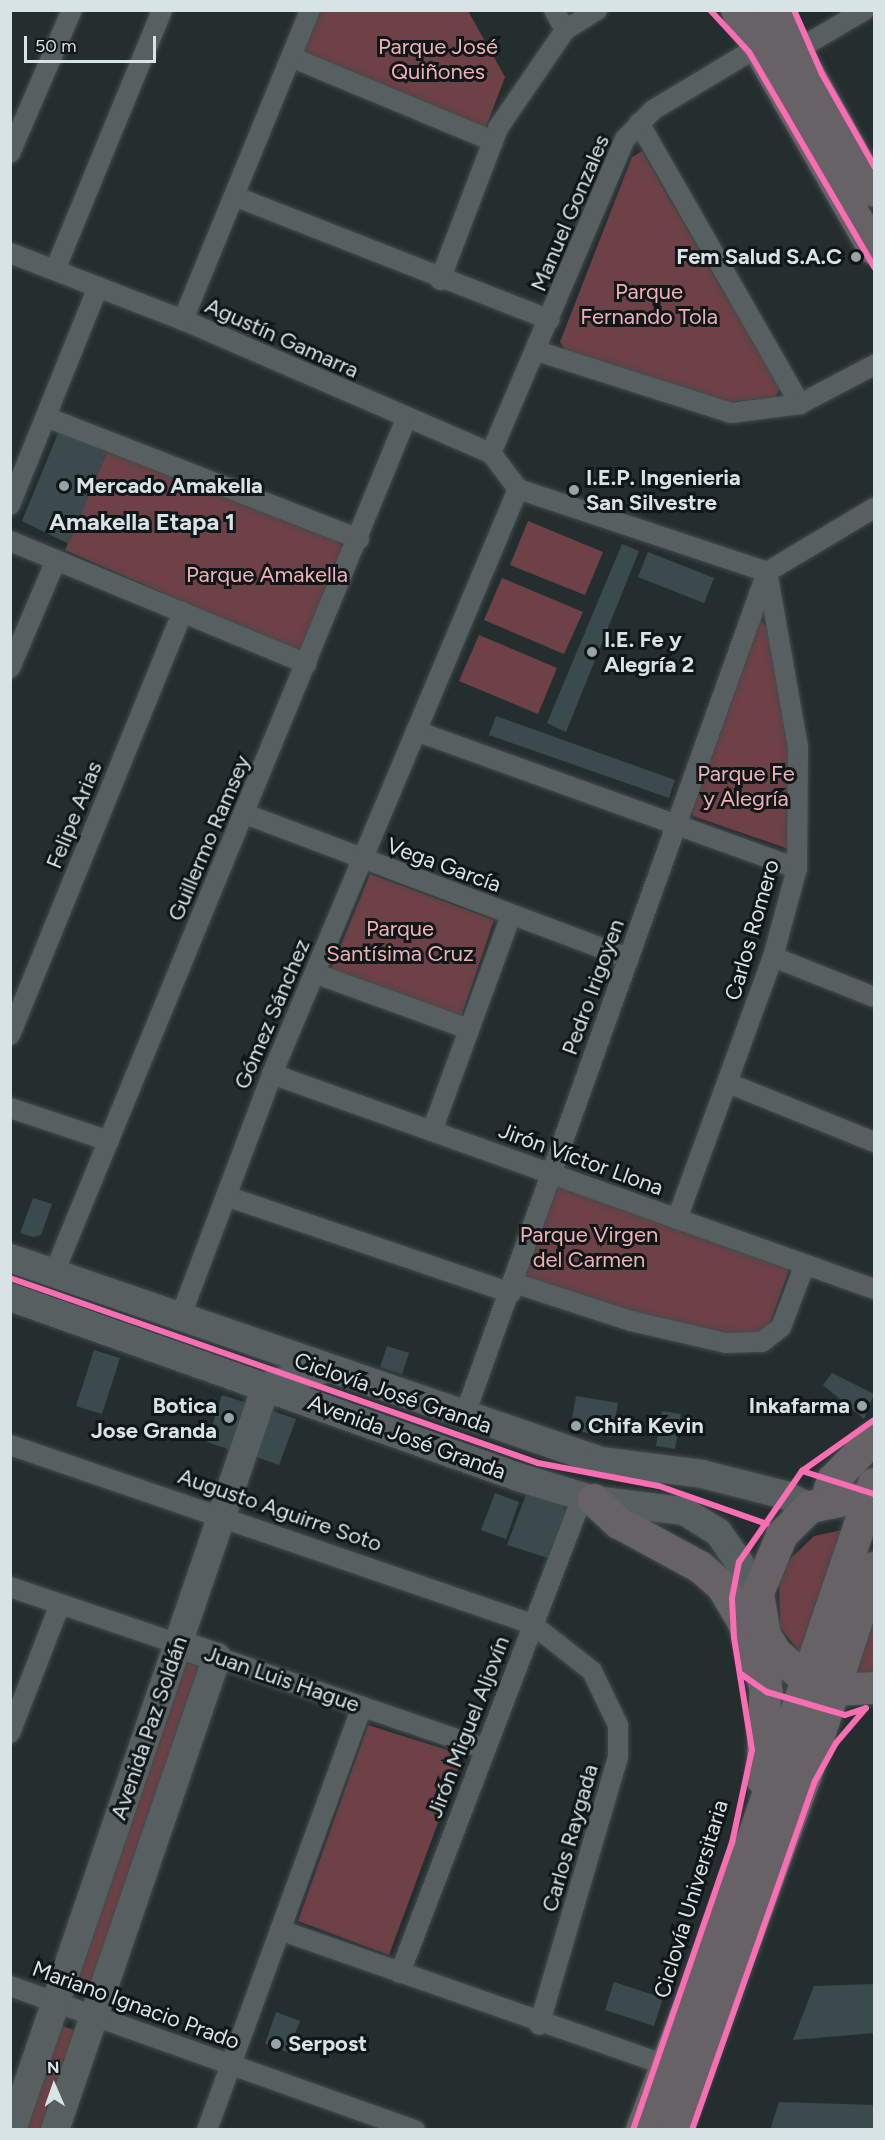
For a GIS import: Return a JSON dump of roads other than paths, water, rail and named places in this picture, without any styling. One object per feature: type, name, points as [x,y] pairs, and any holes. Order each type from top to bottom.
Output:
[{"type":"main road","points":[[737,10],[874,249]]},
{"type":"main road","points":[[773,10],[874,191]]},
{"type":"main road","name":"Avenida José Granda","points":[[10,1258],[464,1417],[601,1461],[702,1474],[818,1504]]},
{"type":"main road","name":"Avenida José Granda","points":[[10,1297],[588,1499],[659,1507],[704,1521],[739,1562],[762,1624]]},
{"type":"main road","points":[[266,1386],[325,1369]]},
{"type":"main road","name":"Avenida Paz Soldán","points":[[12,2130],[266,1386]]},
{"type":"main road","points":[[758,1824],[766,1692],[758,1593],[771,1552],[818,1504],[832,1480],[874,1438]]},
{"type":"main road","points":[[675,2130],[806,1775],[821,1685],[873,1496],[818,1504]]},
{"type":"main road","points":[[588,1499],[619,1523],[700,1567],[722,1586],[743,1621],[766,1692]]},
{"type":"main road","points":[[642,2130],[758,1824],[874,1568]]},
{"type":"main road","points":[[762,1624],[776,1653],[821,1685],[873,1688]]},
{"type":"main road","name":"Juan Luis Hague","points":[[178,1644],[217,1658]]},
{"type":"main road","name":"Avenida Paz Soldán","points":[[55,2130],[96,2017],[217,1658]]},
{"type":"main road","points":[[806,1775],[845,1714],[873,1688]]},
{"type":"street","points":[[10,153],[72,10]]},
{"type":"street","points":[[55,270],[162,10]]},
{"type":"street","points":[[183,320],[310,10]]},
{"type":"street","points":[[554,10],[565,30]]},
{"type":"street","points":[[440,280],[493,141],[565,30],[597,10]]},
{"type":"street","points":[[795,51],[865,10]]},
{"type":"street","name":"Manuel Gonzales","points":[[492,453],[537,351],[617,155],[639,123],[758,47]]},
{"type":"street","points":[[291,57],[493,141]]},
{"type":"street","points":[[639,123],[800,404]]},
{"type":"street","points":[[234,196],[440,280],[550,320]]},
{"type":"street","name":"Agustín Gamarra","points":[[10,253],[183,320],[406,419],[492,453]]},
{"type":"street","points":[[10,505],[98,287]]},
{"type":"street","points":[[537,351],[711,411],[756,413],[800,404],[874,365]]},
{"type":"street","points":[[46,417],[359,539]]},
{"type":"street","name":"Guillermo Ramsey","points":[[54,1273],[359,539],[406,419]]},
{"type":"street","points":[[492,453],[518,489],[767,572],[874,512]]},
{"type":"street","name":"Gómez Sánchez","points":[[180,1318],[272,1074],[518,489]]},
{"type":"street","points":[[10,541],[307,664]]},
{"type":"street","points":[[10,668],[56,560]]},
{"type":"street","name":"Pedro Irigoyen","points":[[464,1417],[767,572]]},
{"type":"street","name":"Carlos Romero","points":[[677,1219],[773,957],[797,868],[798,747],[767,572]]},
{"type":"street","name":"Felipe Arias","points":[[10,1035],[183,612]]},
{"type":"street","points":[[416,731],[677,822],[797,868]]},
{"type":"street","name":"Vega García","points":[[245,814],[363,861],[629,958]]},
{"type":"street","points":[[432,1131],[511,915]]},
{"type":"street","points":[[773,957],[874,997]]},
{"type":"street","points":[[325,977],[469,1029]]},
{"type":"street","name":"Jirón Víctor Llona","points":[[272,1074],[874,1289]]},
{"type":"street","points":[[728,1083],[874,1142]]},
{"type":"street","points":[[10,1108],[109,1141]]},
{"type":"street","points":[[226,1196],[512,1288],[631,1321],[726,1342],[762,1342],[782,1327],[806,1264]]},
{"type":"street","name":"Augusto Aguirre Soto","points":[[10,1445],[222,1515],[532,1624]]},
{"type":"street","name":"Jirón Miguel Aljovín","points":[[400,1973],[532,1624],[588,1499]]},
{"type":"street","name":"Juan Luis Hague","points":[[10,1587],[178,1644]]},
{"type":"street","points":[[10,1733],[60,1604]]},
{"type":"street","name":"Carlos Raygada","points":[[532,1624],[592,1671],[618,1725],[611,1790],[539,2025]]},
{"type":"street","name":"Juan Luis Hague","points":[[217,1658],[485,1749]]},
{"type":"street","points":[[207,2130],[362,1707]]},
{"type":"street","points":[[280,1930],[539,2025],[665,2065]]},
{"type":"street","name":"Mariano Ignacio Prado","points":[[10,1986],[415,2130]]},
{"type":"place","name":"Fem Salud S.A.C","points":[[856,257]]},
{"type":"place","name":"Mercado Amakella","points":[[64,486]]},
{"type":"place","name":"I.E.P. Ingenieria San Silvestre","points":[[574,490]]},
{"type":"place","name":"I.E. Fe y Alegría 2","points":[[592,652]]},
{"type":"place","name":"Inkafarma","points":[[862,1406]]},
{"type":"place","name":"Botica Jose Granda","points":[[229,1418]]},
{"type":"place","name":"Chifa Kevin","points":[[576,1426]]},
{"type":"place","name":"Serpost","points":[[276,2044]]},
{"type":"district","name":"Amakella Etapa 1","points":[[142,522]]},
{"type":"park label","name":"Parque José Quiñones","points":[[438,58]]},
{"type":"park label","name":"Parque Fernando Tola","points":[[649,304]]},
{"type":"park label","name":"Parque Amakella","points":[[267,575]]},
{"type":"park label","name":"Parque Fe y Alegría","points":[[746,786]]},
{"type":"park label","name":"Parque Santísima Cruz","points":[[400,940]]},
{"type":"park label","name":"Parque Virgen del Carmen","points":[[589,1246]]}]
